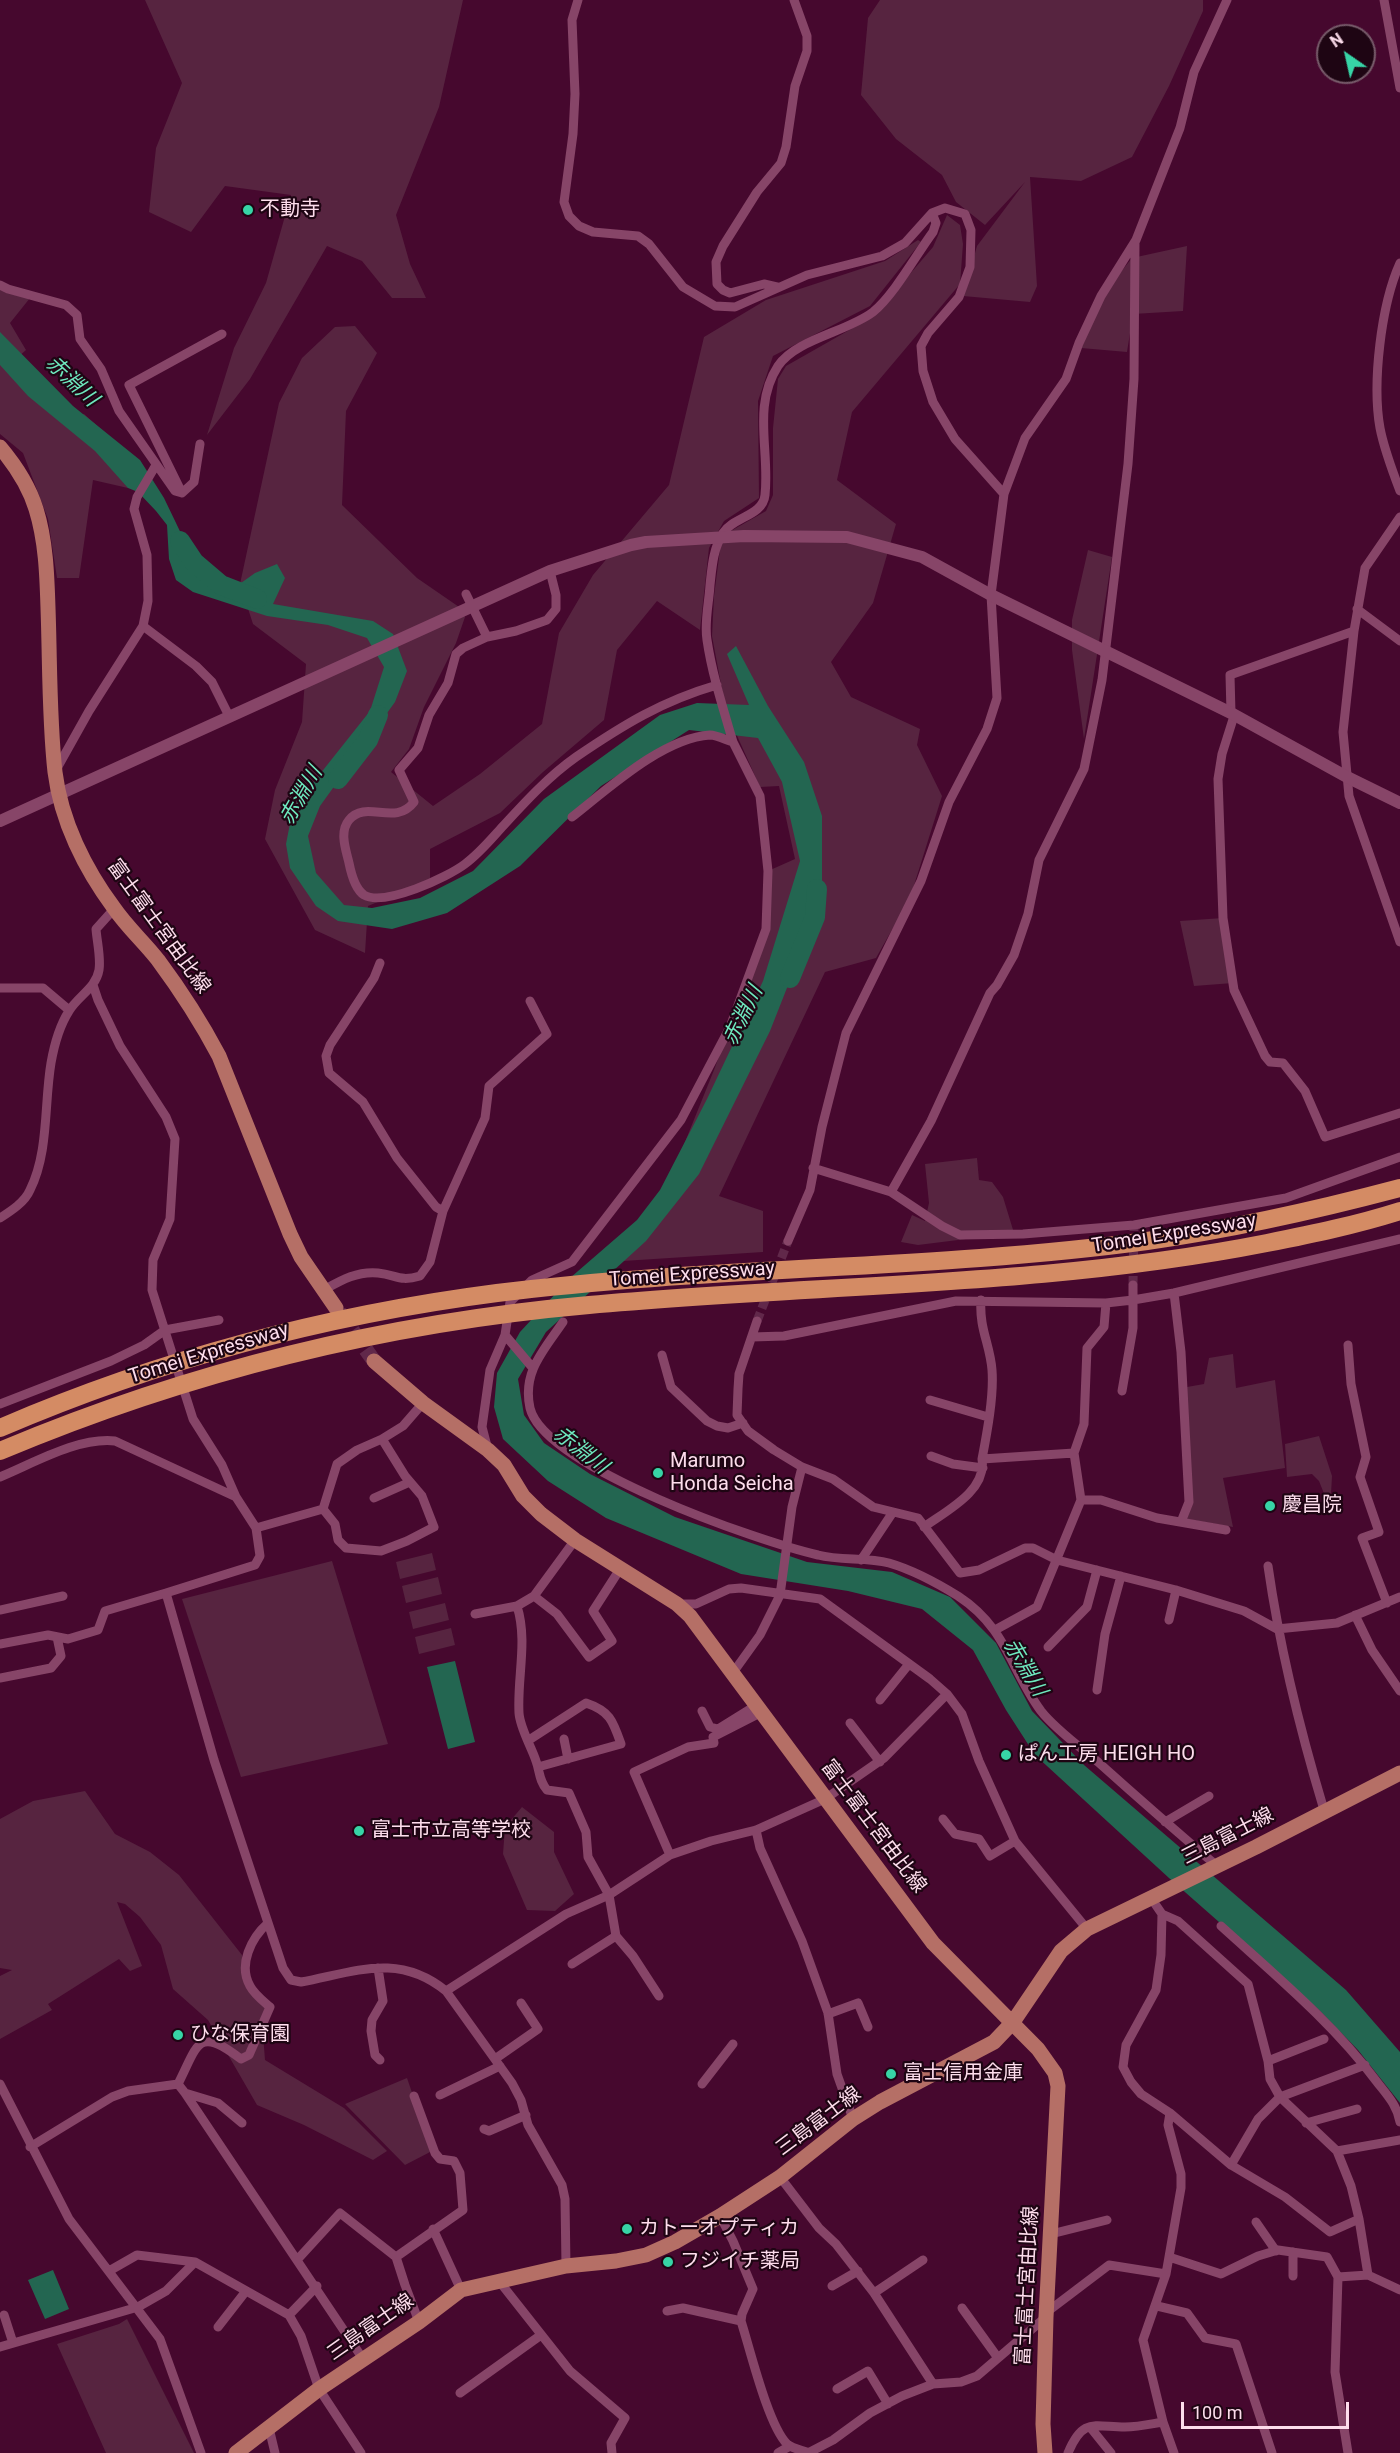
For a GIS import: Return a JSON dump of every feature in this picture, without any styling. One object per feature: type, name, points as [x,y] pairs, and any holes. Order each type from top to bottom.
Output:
[{"type":"highway","name":"Tomei Expressway","points":[[0,1428],[120,1381],[205,1354],[296,1329],[399,1308],[495,1293],[589,1283],[1005,1256],[1144,1241],[1264,1221],[1400,1188]]},
{"type":"highway","name":"Tomei Expressway","points":[[0,1451],[100,1411],[195,1379],[302,1350],[406,1328],[494,1315],[590,1305],[984,1280],[1148,1264],[1337,1229],[1400,1211]]},
{"type":"main road","name":"富士富士宮由比線","points":[[0,447],[14,464],[28,488],[42,533],[46,571],[55,772],[59,795],[76,845],[114,909],[157,959],[206,1031],[219,1056],[290,1234],[322,1291],[336,1308]]},
{"type":"main road","name":"富士富士宮由比線","points":[[374,1360],[423,1403],[488,1450],[504,1465],[523,1497],[541,1514],[575,1540],[677,1604],[690,1616],[757,1709],[933,1942],[1013,2022],[1038,2049],[1055,2073],[1058,2086],[1046,2315],[1043,2424],[1046,2453]]},
{"type":"main road","name":"三島富士線","points":[[236,2453],[319,2389],[419,2322],[461,2290],[566,2266],[646,2255],[675,2242],[720,2216],[780,2177],[853,2119],[880,2102],[994,2042],[1013,2022],[1061,1951],[1087,1929],[1400,1773]]},
{"type":"street","points":[[578,0],[572,20],[575,94],[573,134],[564,202],[569,216],[579,226],[593,232],[638,236],[649,244],[683,287],[715,306],[735,307],[751,302],[777,287],[807,275],[882,256],[905,243],[932,213],[945,208],[965,214],[971,230],[970,267],[959,297],[928,333],[921,346],[922,371],[933,402],[955,440],[1004,494]]},
{"type":"street","points":[[777,287],[764,284],[730,293],[717,284],[716,262],[723,246],[757,192],[781,163],[786,147],[795,87],[807,51],[807,36],[794,0]]},
{"type":"street","points":[[788,1241],[810,1190],[813,1168],[846,1033],[921,881],[949,802],[987,729],[997,698],[991,595],[1004,494],[1025,438],[1066,378],[1079,342],[1101,296],[1136,240],[1180,128],[1194,72],[1227,0]]},
{"type":"street","points":[[1384,0],[1400,88]]},
{"type":"street","points":[[488,1450],[482,1427],[490,1370],[505,1335],[510,1302],[532,1280],[572,1262],[681,1120],[730,1027],[766,929],[768,871],[760,796],[733,742],[706,639],[715,552],[727,527],[761,507],[765,497],[763,433],[765,394],[779,364],[794,351],[853,325],[874,311],[933,232],[936,223],[932,213]]},
{"type":"street","points":[[891,1192],[931,1121],[990,993],[1014,955],[1028,914],[1039,860],[1084,769],[1102,680],[1128,464],[1134,379],[1136,240]]},
{"type":"street","points":[[1400,263],[1391,282],[1384,314],[1378,388],[1380,428],[1400,490]]},
{"type":"street","points":[[0,285],[66,304],[77,315],[80,339],[100,369],[119,411],[154,468],[175,491],[182,493]]},
{"type":"street","points":[[182,493],[129,385],[222,334]]},
{"type":"street","points":[[182,493],[194,482],[200,444]]},
{"type":"street","points":[[55,772],[89,711],[143,626],[148,601],[147,555],[134,509],[137,497],[154,468]]},
{"type":"street","points":[[1400,517],[1365,568],[1354,631],[1343,732],[1349,796],[1400,942]]},
{"type":"street","points":[[0,821],[550,571],[631,544],[662,540],[804,535],[847,537],[922,556],[991,595],[1233,715],[1400,803]]},
{"type":"street","points":[[550,571],[556,602],[555,609],[547,620],[516,632],[486,637],[456,654],[447,683],[429,715],[418,748],[399,770],[414,802],[409,809],[396,814],[365,811],[357,813],[349,820],[343,831],[351,870],[363,894],[374,898],[427,886],[465,864],[535,792],[575,758],[652,708],[687,693],[717,685]]},
{"type":"street","points":[[466,594],[486,637]]},
{"type":"street","points":[[1357,609],[1400,641]]},
{"type":"street","points":[[143,626],[196,666],[212,682],[229,716]]},
{"type":"street","points":[[1354,631],[1230,675],[1233,715],[1222,754],[1218,779],[1223,918],[1234,990],[1265,1056],[1270,1062],[1283,1063],[1305,1091],[1325,1137],[1400,1113]]},
{"type":"street","points":[[572,817],[628,773],[671,745],[712,735],[733,742]]},
{"type":"street","points":[[0,1218],[13,1210],[29,1193],[36,1176],[48,1100],[51,1063],[59,1033],[69,1010],[93,985],[99,970],[96,929],[114,909]]},
{"type":"street","points":[[380,963],[374,978],[330,1045],[326,1056],[329,1073],[363,1102],[397,1158],[436,1207],[443,1211]]},
{"type":"street","points":[[0,1644],[48,1635],[68,1639],[98,1630],[105,1611],[255,1565],[260,1556],[256,1528],[236,1497],[222,1465],[193,1419],[152,1290],[153,1260],[170,1220],[175,1140],[166,1117],[120,1046],[93,985]]},
{"type":"street","points":[[0,988],[43,988],[69,1010]]},
{"type":"street","points":[[322,1291],[351,1275],[378,1273],[405,1280],[420,1276],[430,1262],[443,1211],[485,1118],[489,1086],[547,1034],[530,1001]]},
{"type":"street","points":[[813,1168],[891,1192],[942,1227],[960,1235],[1023,1234],[1134,1225],[1286,1198],[1400,1157]]},
{"type":"street","points":[[752,1337],[784,1336],[956,1301],[1106,1303],[1133,1300],[1174,1293],[1400,1239]]},
{"type":"street","points":[[1122,1391],[1133,1328],[1133,1285]]},
{"type":"street","points":[[1174,1293],[1181,1352],[1188,1502],[1181,1522]]},
{"type":"street","points":[[924,1527],[972,1491],[982,1463],[992,1370],[983,1335],[981,1300]]},
{"type":"street","points":[[995,1630],[1037,1606],[1081,1500],[1074,1453],[1084,1424],[1087,1348],[1104,1327],[1106,1303]]},
{"type":"street","points":[[0,1404],[111,1361],[144,1345],[165,1330],[219,1320]]},
{"type":"street","points":[[757,1321],[739,1374],[737,1415],[748,1431],[802,1467],[833,1479],[873,1507],[918,1518],[960,1573],[979,1570],[1025,1548],[1033,1548],[1057,1560],[1176,1590],[1244,1611],[1277,1629],[1337,1623],[1400,1597]]},
{"type":"street","points":[[563,1322],[532,1367],[529,1393],[533,1418],[542,1431],[601,1471],[659,1500],[733,1530],[819,1556],[888,1563],[924,1577],[959,1597],[995,1630],[1042,1712],[1216,1866]]},
{"type":"street","points":[[505,1335],[511,1345],[532,1367]]},
{"type":"street","points":[[1348,1345],[1351,1384],[1366,1457],[1360,1477],[1379,1532],[1362,1538],[1387,1603]]},
{"type":"street","points":[[662,1355],[671,1387],[707,1421],[728,1428],[743,1423]]},
{"type":"street","points":[[930,1400],[988,1416]]},
{"type":"street","points":[[323,1509],[337,1464],[357,1450],[382,1439],[403,1426],[423,1403]]},
{"type":"street","points":[[0,1477],[83,1443],[100,1439],[115,1441],[236,1497]]},
{"type":"street","points":[[323,1509],[334,1524],[338,1540],[346,1548],[381,1551],[408,1541],[434,1527],[422,1496],[382,1439]]},
{"type":"street","points":[[931,1456],[953,1464],[1074,1453]]},
{"type":"street","points":[[732,1674],[760,1635],[780,1595],[802,1467]]},
{"type":"street","points":[[374,1498],[410,1482]]},
{"type":"street","points":[[1081,1500],[1101,1500],[1157,1518],[1226,1530]]},
{"type":"street","points":[[256,1528],[323,1509]]},
{"type":"street","points":[[861,1560],[893,1512]]},
{"type":"street","points":[[475,1614],[518,1606],[534,1596],[575,1540]]},
{"type":"street","points":[[1268,1566],[1277,1629],[1303,1740],[1324,1810]]},
{"type":"street","points":[[534,1596],[557,1614],[589,1657],[612,1641],[593,1611],[620,1569]]},
{"type":"street","points":[[1048,1647],[1087,1607],[1097,1570]]},
{"type":"street","points":[[1097,1690],[1105,1634],[1120,1576]]},
{"type":"street","points":[[677,1604],[696,1604],[729,1589],[741,1588],[820,1599],[947,1694],[962,1714],[979,1761],[1016,1841],[1087,1929]]},
{"type":"street","points":[[1169,1620],[1176,1590]]},
{"type":"street","points":[[166,1593],[214,1760],[283,1968],[291,1980],[301,1982],[394,1967],[413,1971],[432,1980],[446,1991],[498,2063],[521,2100],[528,2125],[562,2185],[565,2199],[566,2266]]},
{"type":"street","points":[[0,1610],[63,1596]]},
{"type":"street","points":[[518,1606],[522,1637],[519,1715],[538,1767],[540,1782],[547,1790],[569,1793],[586,1832],[588,1857],[609,1895],[616,1936],[633,1956],[659,1996]]},
{"type":"street","points":[[1355,1615],[1372,1650],[1400,1691]]},
{"type":"street","points":[[0,1678],[51,1668],[61,1656],[57,1637]]},
{"type":"street","points":[[880,1700],[909,1664]]},
{"type":"street","points":[[446,1991],[566,1914],[609,1895],[670,1855],[711,1841],[756,1830],[825,1799],[880,1762],[947,1694]]},
{"type":"street","points":[[529,1740],[586,1703],[603,1709],[614,1726],[621,1744],[538,1767]]},
{"type":"street","points":[[702,1711],[710,1727],[718,1729],[757,1709]]},
{"type":"street","points":[[670,1855],[634,1772],[688,1747],[714,1743],[713,1737],[757,1709]]},
{"type":"street","points":[[850,1723],[880,1762]]},
{"type":"street","points":[[564,1739],[568,1759]]},
{"type":"street","points":[[1166,1822],[1209,1796]]},
{"type":"street","points":[[943,1819],[955,1834],[979,1839],[990,1856],[1016,1841]]},
{"type":"street","points":[[756,1830],[760,1848],[802,1941],[828,2014],[837,2074],[853,2119]]},
{"type":"street","points":[[1151,1898],[1162,1914],[1178,1921],[1248,1984],[1268,2061],[1269,2079],[1280,2097],[1337,2151],[1351,2187],[1368,2275]]},
{"type":"street","points":[[1162,1914],[1161,1955],[1156,1990],[1126,2045],[1123,2067],[1131,2082],[1141,2094],[1170,2113],[1231,2165],[1285,2197],[1330,2232],[1359,2219]]},
{"type":"street","points":[[178,2084],[198,2045],[216,2041],[240,2059],[249,2055],[270,2007],[251,1988],[245,1973],[249,1949],[256,1934],[268,1923]]},
{"type":"street","points":[[1221,1926],[1324,2020],[1365,2065],[1395,2105],[1400,2121]]},
{"type":"street","points":[[572,1964],[616,1936]]},
{"type":"street","points":[[378,1968],[384,2001],[372,2020],[371,2031],[375,2055],[380,2060]]},
{"type":"street","points":[[440,2095],[498,2063],[538,2030],[521,2003]]},
{"type":"street","points":[[828,2014],[858,2003],[868,2027]]},
{"type":"street","points":[[1268,2061],[1324,2039]]},
{"type":"street","points":[[702,2084],[734,2044]]},
{"type":"street","points":[[1231,2165],[1258,2119],[1280,2097],[1365,2065]]},
{"type":"street","points":[[0,2084],[69,2219],[138,2307],[160,2339],[201,2453]]},
{"type":"street","points":[[178,2084],[363,2359]]},
{"type":"street","points":[[30,2146],[112,2097],[128,2091],[178,2084]]},
{"type":"street","points":[[185,2093],[218,2103],[242,2123]]},
{"type":"street","points":[[396,2257],[463,2210],[460,2174],[454,2161],[440,2159],[435,2153],[414,2096]]},
{"type":"street","points":[[1306,2123],[1357,2109]]},
{"type":"street","points":[[1170,2113],[1168,2125],[1181,2174],[1181,2188],[1166,2274],[1143,2340],[1174,2453]]},
{"type":"street","points":[[484,2129],[489,2131],[526,2115]]},
{"type":"street","points":[[1337,2151],[1400,2140]]},
{"type":"street","points":[[780,2177],[819,2228],[836,2244],[858,2271],[933,2384]]},
{"type":"street","points":[[297,2260],[340,2213],[396,2257],[419,2322]]},
{"type":"street","points":[[720,2216],[753,2289],[741,2321],[766,2402],[784,2440],[790,2446],[808,2453],[888,2404],[933,2384],[961,2382],[977,2376],[1046,2315],[1109,2265],[1166,2274]]},
{"type":"street","points":[[1051,2235],[1107,2220]]},
{"type":"street","points":[[1256,2222],[1276,2251]]},
{"type":"street","points":[[433,2229],[461,2290]]},
{"type":"street","points":[[1169,2258],[1221,2274],[1258,2256],[1276,2251],[1327,2257],[1338,2277],[1335,2372],[1348,2453]]},
{"type":"street","points":[[1293,2252],[1293,2276]]},
{"type":"street","points":[[109,2271],[137,2255],[195,2262],[289,2315],[301,2336],[319,2389],[361,2453]]},
{"type":"street","points":[[874,2293],[923,2260]]},
{"type":"street","points":[[0,2347],[138,2307],[166,2291],[195,2262]]},
{"type":"street","points":[[832,2286],[858,2271]]},
{"type":"street","points":[[1338,2277],[1368,2275],[1400,2290]]},
{"type":"street","points":[[498,2281],[570,2371],[625,2418],[611,2443],[612,2453]]},
{"type":"street","points":[[289,2315],[316,2286]]},
{"type":"street","points":[[218,2327],[246,2291]]},
{"type":"street","points":[[1156,2306],[1187,2313],[1205,2338],[1236,2344],[1272,2453]]},
{"type":"street","points":[[667,2311],[683,2308],[741,2321]]},
{"type":"street","points":[[962,2308],[998,2358]]},
{"type":"street","points":[[4,2314],[13,2343]]},
{"type":"street","points":[[460,2393],[541,2335]]},
{"type":"street","points":[[837,2389],[868,2371],[888,2404]]},
{"type":"street","points":[[1068,2453],[1078,2433],[1090,2427],[1104,2424],[1125,2427],[1164,2422]]},
{"type":"street","points":[[1090,2427],[1111,2453]]},
{"type":"street","points":[[269,2428],[275,2453]]},
{"type":"street","points":[[778,2453],[790,2446]]},
{"type":"shaded area","points":[[145,0],[463,0],[439,107],[396,215],[410,264],[426,298],[392,298],[362,261],[327,246],[250,379],[207,435],[234,348],[266,283],[291,195],[225,186],[191,232],[149,212],[156,148],[182,83]]},
{"type":"shaded area","points":[[880,0],[1203,0],[1203,11],[1169,86],[1132,157],[1081,181],[1030,177],[1037,286],[1030,302],[963,296],[977,246],[1025,182],[985,225],[956,202],[942,175],[896,139],[861,95],[868,18]]},
{"type":"shaded area","points":[[947,215],[960,225],[963,244],[960,284],[852,412],[837,480],[896,524],[873,603],[831,662],[851,697],[920,729],[917,745],[942,796],[910,898],[876,958],[825,972],[719,1196],[763,1211],[763,1252],[623,1261],[654,1219],[714,1070],[766,929],[768,871],[795,859],[779,786],[760,787],[726,711],[712,636],[714,596],[721,542],[729,532],[766,511],[773,495],[773,428],[778,379],[786,366],[874,316],[933,247]]},
{"type":"shaded area","points":[[918,240],[921,242],[870,306],[773,356],[758,401],[759,498],[724,521],[709,548],[700,630],[657,601],[617,650],[604,720],[543,772],[500,813],[430,849],[430,880],[368,906],[365,953],[315,930],[265,839],[275,790],[302,722],[306,664],[253,624],[240,584],[279,403],[302,358],[335,327],[355,326],[377,353],[346,411],[342,505],[417,578],[462,609],[465,617],[456,643],[424,707],[409,749],[391,772],[433,806],[480,774],[542,724],[559,633],[593,575],[669,485],[704,337],[766,300],[885,261]]},
{"type":"shaded area","points":[[1187,246],[1183,311],[1133,314],[1127,352],[1081,348],[1108,288],[1132,258]]},
{"type":"shaded area","points":[[0,284],[30,298],[10,323],[26,350],[8,366],[66,421],[84,414],[142,466],[128,488],[93,480],[79,578],[57,578],[48,519],[23,453],[0,434]]},
{"type":"shaded area","points":[[0,332],[73,406],[140,460],[164,498],[201,575],[227,593],[255,573],[277,564],[285,578],[273,604],[373,621],[393,634],[407,671],[395,702],[320,806],[308,836],[316,873],[344,905],[372,908],[420,898],[473,871],[544,799],[660,715],[697,703],[749,705],[727,654],[736,646],[768,706],[804,762],[822,816],[822,899],[770,1031],[699,1174],[646,1241],[546,1332],[518,1379],[524,1415],[544,1443],[590,1474],[675,1517],[807,1562],[892,1572],[950,1597],[996,1643],[1032,1711],[1084,1765],[1346,1990],[1400,2052],[1400,2103],[1358,2050],[1319,2010],[1169,1878],[1035,1755],[1006,1710],[973,1650],[922,1609],[848,1591],[741,1574],[606,1518],[548,1481],[503,1439],[494,1407],[497,1373],[520,1332],[570,1278],[637,1220],[660,1190],[707,1099],[763,981],[800,861],[782,782],[758,738],[689,730],[601,786],[520,866],[447,913],[392,929],[338,921],[316,906],[290,868],[286,844],[293,808],[370,711],[384,667],[367,638],[328,625],[267,616],[193,592],[176,580],[169,559],[167,525],[138,492],[128,488],[95,451],[28,396],[0,365]]},
{"type":"shaded area","points":[[1088,550],[1112,557],[1084,739],[1072,650],[1072,620]]},
{"type":"shaded area","points":[[1223,918],[1233,983],[1194,986],[1180,921]]},
{"type":"shaded area","points":[[977,1158],[979,1180],[992,1182],[1003,1197],[1014,1233],[918,1245],[901,1242],[912,1215],[925,1221],[929,1203],[925,1164]]},
{"type":"shaded area","points":[[1233,1354],[1236,1388],[1275,1380],[1285,1468],[1223,1478],[1233,1527],[1186,1519],[1187,1387],[1204,1384],[1209,1358]]},
{"type":"shaded area","points":[[1319,1436],[1332,1476],[1331,1494],[1336,1505],[1329,1506],[1319,1481],[1312,1474],[1287,1477],[1285,1444]]},
{"type":"shaded area","points":[[432,1553],[436,1570],[400,1579],[396,1562]]},
{"type":"shaded area","points":[[332,1561],[388,1744],[241,1777],[182,1599]]},
{"type":"shaded area","points":[[438,1577],[442,1594],[406,1603],[402,1586]]},
{"type":"shaded area","points":[[445,1603],[449,1620],[413,1629],[409,1612]]},
{"type":"shaded area","points":[[451,1628],[455,1645],[419,1654],[415,1637]]},
{"type":"shaded area","points":[[455,1661],[475,1742],[448,1749],[427,1667]]},
{"type":"shaded area","points":[[85,1791],[115,1834],[150,1852],[179,1875],[242,1955],[247,1984],[270,2007],[262,2021],[265,2060],[344,2108],[387,2151],[373,2160],[304,2125],[257,2105],[208,2020],[173,1989],[161,1945],[140,1917],[125,1904],[117,1902],[142,1966],[130,1971],[119,1959],[48,2004],[52,2010],[0,2039],[0,1976],[12,1970],[0,1968],[0,1819],[33,1801]]},
{"type":"shaded area","points":[[522,1807],[554,1832],[554,1852],[574,1894],[555,1911],[527,1910],[503,1854],[505,1827]]},
{"type":"shaded area","points":[[407,2078],[432,2151],[405,2165],[345,2104]]},
{"type":"shaded area","points":[[53,2270],[69,2309],[45,2319],[28,2280]]},
{"type":"shaded area","points":[[127,2319],[194,2453],[106,2453],[57,2344],[119,2324]]},
{"type":"waterway","name":"赤淵川","points":[[180,541],[194,562],[221,585],[257,599]]},
{"type":"waterway","name":"赤淵川","points":[[338,779],[368,740],[378,715]]},
{"type":"waterway","name":"赤淵川","points":[[790,978],[815,917],[817,889]]},
{"type":"tunnel","points":[[1133,1285],[1134,1225]]},
{"type":"tunnel","points":[[757,1321],[788,1241]]},
{"type":"tunnel","points":[[339,1312],[374,1361]]},
{"type":"place","name":"不動寺","points":[[248,210]]},
{"type":"place","name":"Marumo Honda Seicha","points":[[658,1473]]},
{"type":"place","name":"慶昌院","points":[[1270,1506]]},
{"type":"place","name":"ぱん工房 HEIGH HO","points":[[1006,1755]]},
{"type":"place","name":"富士市立高等学校","points":[[359,1831]]},
{"type":"place","name":"ひな保育園","points":[[178,2035]]},
{"type":"place","name":"富士信用金庫","points":[[891,2074]]},
{"type":"place","name":"カトーオプティカ","points":[[627,2229]]},
{"type":"place","name":"フジイチ薬局","points":[[668,2262]]}]
